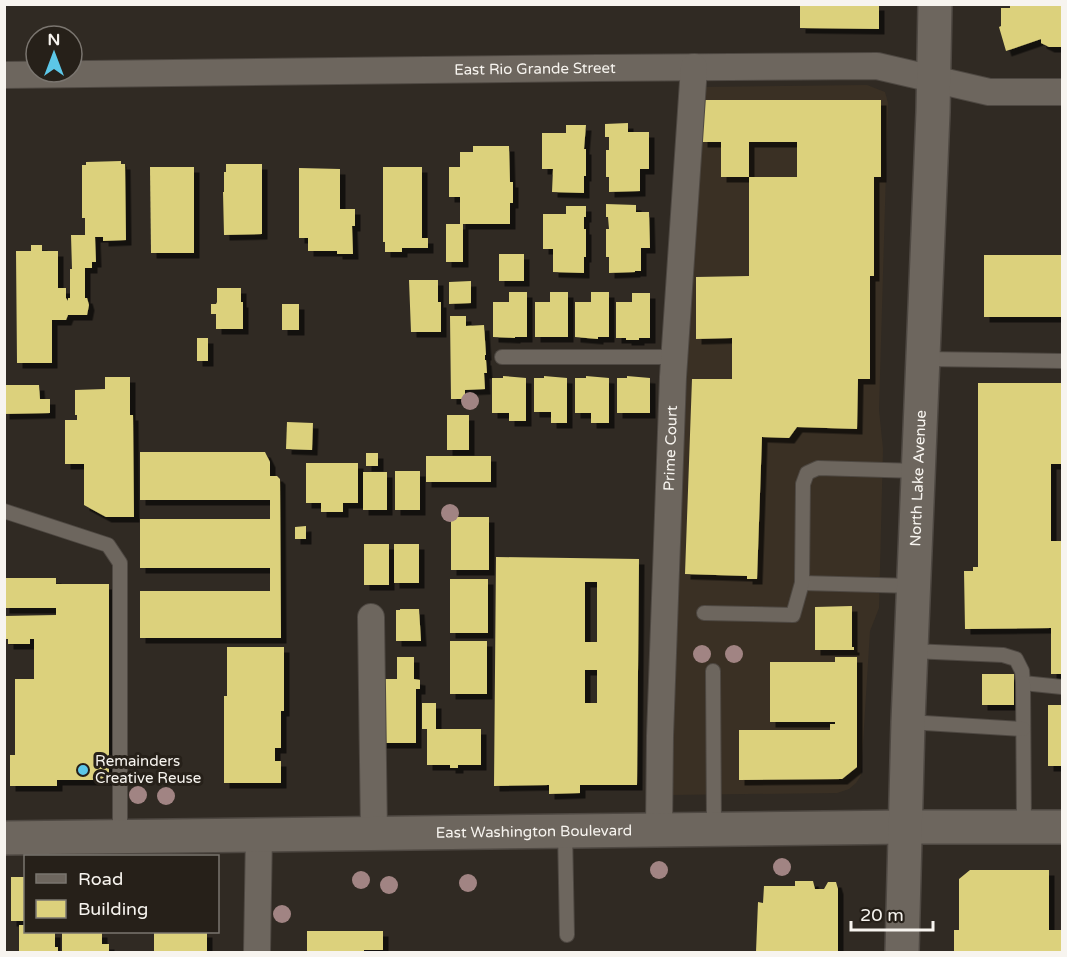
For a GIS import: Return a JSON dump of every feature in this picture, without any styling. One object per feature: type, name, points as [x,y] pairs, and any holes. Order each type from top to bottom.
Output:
[{"type":"main road","name":"North Lake Avenue","points":[[902,952],[908,722],[935,4]]},
{"type":"main road","name":"East Washington Boulevard","points":[[4,838],[1062,827]]},
{"type":"street","name":"East Rio Grande Street","points":[[4,75],[877,66],[989,92],[1062,92]]},
{"type":"street","name":"Prime Court","points":[[659,830],[660,736],[675,357],[694,67]]},
{"type":"street","points":[[371,617],[374,834]]},
{"type":"street","points":[[257,952],[259,834]]},
{"type":"lane","points":[[502,357],[675,357]]},
{"type":"lane","points":[[923,359],[1062,361]]},
{"type":"lane","points":[[704,613],[794,615],[802,583],[803,484],[807,474],[818,468],[918,471]]},
{"type":"lane","points":[[4,511],[108,545],[120,563],[120,837]]},
{"type":"lane","points":[[802,583],[914,586]]},
{"type":"lane","points":[[912,651],[1002,655],[1016,659],[1022,671],[1023,683],[1024,827]]},
{"type":"lane","points":[[713,671],[714,829]]},
{"type":"lane","points":[[1023,683],[1062,687]]},
{"type":"lane","points":[[908,722],[1023,729]]},
{"type":"lane","points":[[565,831],[567,936]]},
{"type":"shaded area","points":[[867,85],[885,92],[888,103],[879,410],[883,449],[879,608],[870,631],[861,775],[849,789],[837,793],[670,795],[670,733],[701,87]]},
{"type":"building","points":[[1010,4],[1062,4],[1062,47],[1049,47],[1041,43],[1041,39],[1006,51],[999,27],[1001,26],[1001,8],[1010,8]]},
{"type":"building","points":[[800,5],[879,5],[879,29],[800,28]]},
{"type":"building","points":[[702,100],[881,100],[881,177],[874,177],[874,276],[870,276],[870,379],[858,379],[857,429],[797,427],[789,438],[762,437],[757,579],[747,579],[747,576],[685,574],[692,379],[732,379],[732,338],[696,339],[696,277],[749,276],[749,177],[721,177],[721,142],[702,142]],"holes":[[[749,142],[797,142],[797,177],[749,177]]]},
{"type":"building","points":[[628,123],[628,132],[649,132],[649,169],[640,169],[640,191],[609,192],[609,177],[606,177],[606,150],[609,150],[609,137],[605,137],[605,124]]},
{"type":"building","points":[[566,125],[586,125],[584,193],[552,192],[553,169],[542,169],[542,133],[566,133]]},
{"type":"building","points":[[473,146],[509,146],[510,182],[513,182],[510,224],[463,224],[463,262],[446,262],[446,224],[460,224],[460,197],[449,197],[449,167],[460,167],[460,152],[473,152]]},
{"type":"building","points":[[121,161],[121,164],[125,164],[126,240],[103,241],[103,237],[95,237],[96,262],[92,262],[92,268],[85,268],[85,298],[89,305],[87,315],[68,315],[66,320],[52,320],[52,363],[17,363],[16,251],[31,251],[31,245],[42,245],[42,251],[58,251],[58,288],[66,288],[68,301],[70,298],[70,269],[72,269],[71,235],[85,235],[85,218],[82,218],[82,165],[86,165],[86,162]]},
{"type":"building","points":[[226,164],[262,164],[262,234],[224,235],[223,192]]},
{"type":"building","points":[[150,167],[194,167],[194,253],[151,253]]},
{"type":"building","points":[[383,167],[422,167],[422,238],[428,238],[428,248],[402,248],[402,252],[385,252]]},
{"type":"building","points":[[299,168],[340,169],[340,209],[355,209],[355,226],[352,226],[353,254],[337,254],[337,251],[308,251],[308,238],[299,238]]},
{"type":"building","points":[[606,204],[636,205],[636,212],[649,212],[650,248],[641,248],[641,271],[609,273],[609,257],[606,257],[606,229],[609,229]]},
{"type":"building","points":[[566,206],[586,206],[584,273],[553,272],[553,249],[543,249],[543,214],[566,214]]},
{"type":"building","points":[[499,254],[524,254],[524,281],[499,281]]},
{"type":"building","points":[[984,255],[1062,255],[1061,317],[984,317]]},
{"type":"building","points":[[409,280],[438,280],[441,332],[411,332]]},
{"type":"building","points":[[471,281],[471,303],[449,304],[449,282]]},
{"type":"building","points":[[217,288],[241,288],[243,329],[216,329],[216,314],[211,314],[211,304],[217,302]]},
{"type":"building","points":[[509,292],[527,292],[527,337],[493,337],[493,302],[509,302]]},
{"type":"building","points":[[550,292],[568,292],[568,337],[535,337],[535,302],[550,302]]},
{"type":"building","points":[[591,292],[609,292],[609,337],[598,337],[598,339],[575,337],[575,302],[591,302]]},
{"type":"building","points":[[632,293],[650,293],[650,338],[626,340],[626,338],[616,338],[616,302],[632,302]]},
{"type":"building","points":[[282,304],[299,304],[299,330],[282,330]]},
{"type":"building","points":[[450,316],[466,316],[466,326],[484,325],[487,373],[484,373],[485,389],[465,390],[465,399],[451,399]]},
{"type":"building","points":[[197,338],[208,338],[208,361],[197,361]]},
{"type":"building","points":[[503,376],[526,378],[526,421],[509,421],[509,413],[492,413],[492,378],[503,378]]},
{"type":"building","points":[[544,376],[567,378],[567,423],[551,423],[551,412],[534,412],[534,378],[544,378]]},
{"type":"building","points":[[586,376],[609,378],[609,423],[591,423],[591,413],[575,413],[575,378],[586,378]]},
{"type":"building","points":[[627,376],[650,378],[650,413],[617,413],[617,378],[627,378]]},
{"type":"building","points":[[105,377],[130,377],[130,415],[133,415],[134,517],[106,517],[84,505],[84,464],[65,464],[65,420],[77,420],[75,390],[105,389]]},
{"type":"building","points":[[978,383],[1062,383],[1062,464],[1051,464],[1051,541],[1061,541],[1062,674],[1051,674],[1051,628],[965,629],[964,571],[973,571],[973,567],[978,567]]},
{"type":"building","points":[[4,385],[39,385],[40,399],[50,399],[50,413],[4,414]]},
{"type":"building","points":[[447,415],[469,415],[469,450],[447,450]]},
{"type":"building","points":[[287,422],[313,423],[312,450],[286,449]]},
{"type":"building","points":[[140,452],[265,452],[270,462],[270,476],[277,476],[280,479],[281,638],[140,638],[140,591],[270,591],[270,568],[140,568],[140,519],[270,519],[270,500],[140,500]]},
{"type":"building","points":[[366,453],[378,453],[378,466],[366,466]]},
{"type":"building","points":[[426,456],[491,456],[491,482],[426,482]]},
{"type":"building","points":[[306,463],[358,463],[358,503],[343,503],[343,512],[321,512],[321,503],[306,503]]},
{"type":"building","points":[[395,471],[420,471],[420,510],[395,510]]},
{"type":"building","points":[[363,472],[387,472],[387,510],[363,510]]},
{"type":"building","points":[[451,517],[489,517],[489,570],[451,570]]},
{"type":"building","points":[[306,526],[306,539],[295,539],[295,527]]},
{"type":"building","points":[[364,544],[389,544],[389,585],[364,585]]},
{"type":"building","points":[[394,544],[419,544],[419,583],[394,583]]},
{"type":"building","points":[[496,557],[639,559],[637,785],[580,785],[580,793],[549,794],[549,785],[494,786]],"holes":[[[585,582],[597,582],[597,642],[585,642]],[[585,670],[597,670],[597,703],[585,703]]]},
{"type":"building","points":[[4,578],[56,578],[56,584],[109,584],[109,780],[57,780],[57,786],[10,786],[10,755],[15,755],[15,679],[34,679],[34,639],[30,639],[30,644],[8,644],[8,639],[4,639],[4,616],[56,615],[56,608],[4,608]]},
{"type":"building","points":[[450,579],[488,579],[488,633],[450,633]]},
{"type":"building","points":[[852,606],[852,647],[854,650],[815,650],[815,607]]},
{"type":"building","points":[[419,609],[421,641],[396,641],[396,610]]},
{"type":"building","points":[[450,641],[487,641],[487,694],[450,694]]},
{"type":"building","points":[[227,647],[284,647],[284,711],[281,711],[281,748],[275,748],[275,761],[281,761],[281,783],[224,783],[224,696],[227,696]]},
{"type":"building","points":[[397,657],[414,657],[414,679],[420,680],[420,689],[416,689],[416,743],[379,743],[379,679],[397,679]]},
{"type":"building","points":[[835,657],[857,657],[857,767],[842,779],[739,780],[739,730],[830,730],[830,724],[835,724],[835,722],[770,722],[770,662],[835,662]]},
{"type":"building","points":[[982,674],[1014,674],[1014,705],[982,705]]},
{"type":"building","points":[[422,703],[436,703],[436,729],[481,729],[481,765],[458,765],[458,768],[450,768],[450,765],[427,765],[427,729],[422,729]]},
{"type":"building","points":[[1048,705],[1062,705],[1062,766],[1048,766]]},
{"type":"building","points":[[970,870],[1049,870],[1049,930],[1062,930],[1062,952],[954,952],[954,930],[959,930],[959,879]]},
{"type":"building","points":[[11,877],[24,877],[24,921],[11,921]]},
{"type":"building","points":[[795,881],[813,881],[815,889],[824,889],[828,882],[836,882],[838,952],[756,952],[758,902],[763,903],[764,886],[795,886]]},
{"type":"building","points":[[19,925],[24,925],[24,933],[55,933],[55,947],[58,947],[58,952],[19,952]]},
{"type":"building","points":[[307,931],[383,931],[383,950],[307,952]]},
{"type":"building","points":[[62,933],[102,933],[102,944],[109,944],[109,952],[62,952]]},
{"type":"building","points":[[154,933],[207,933],[207,952],[154,952]]},
{"type":"place","name":"Remainders Creative Reuse","points":[[83,770]]}]
